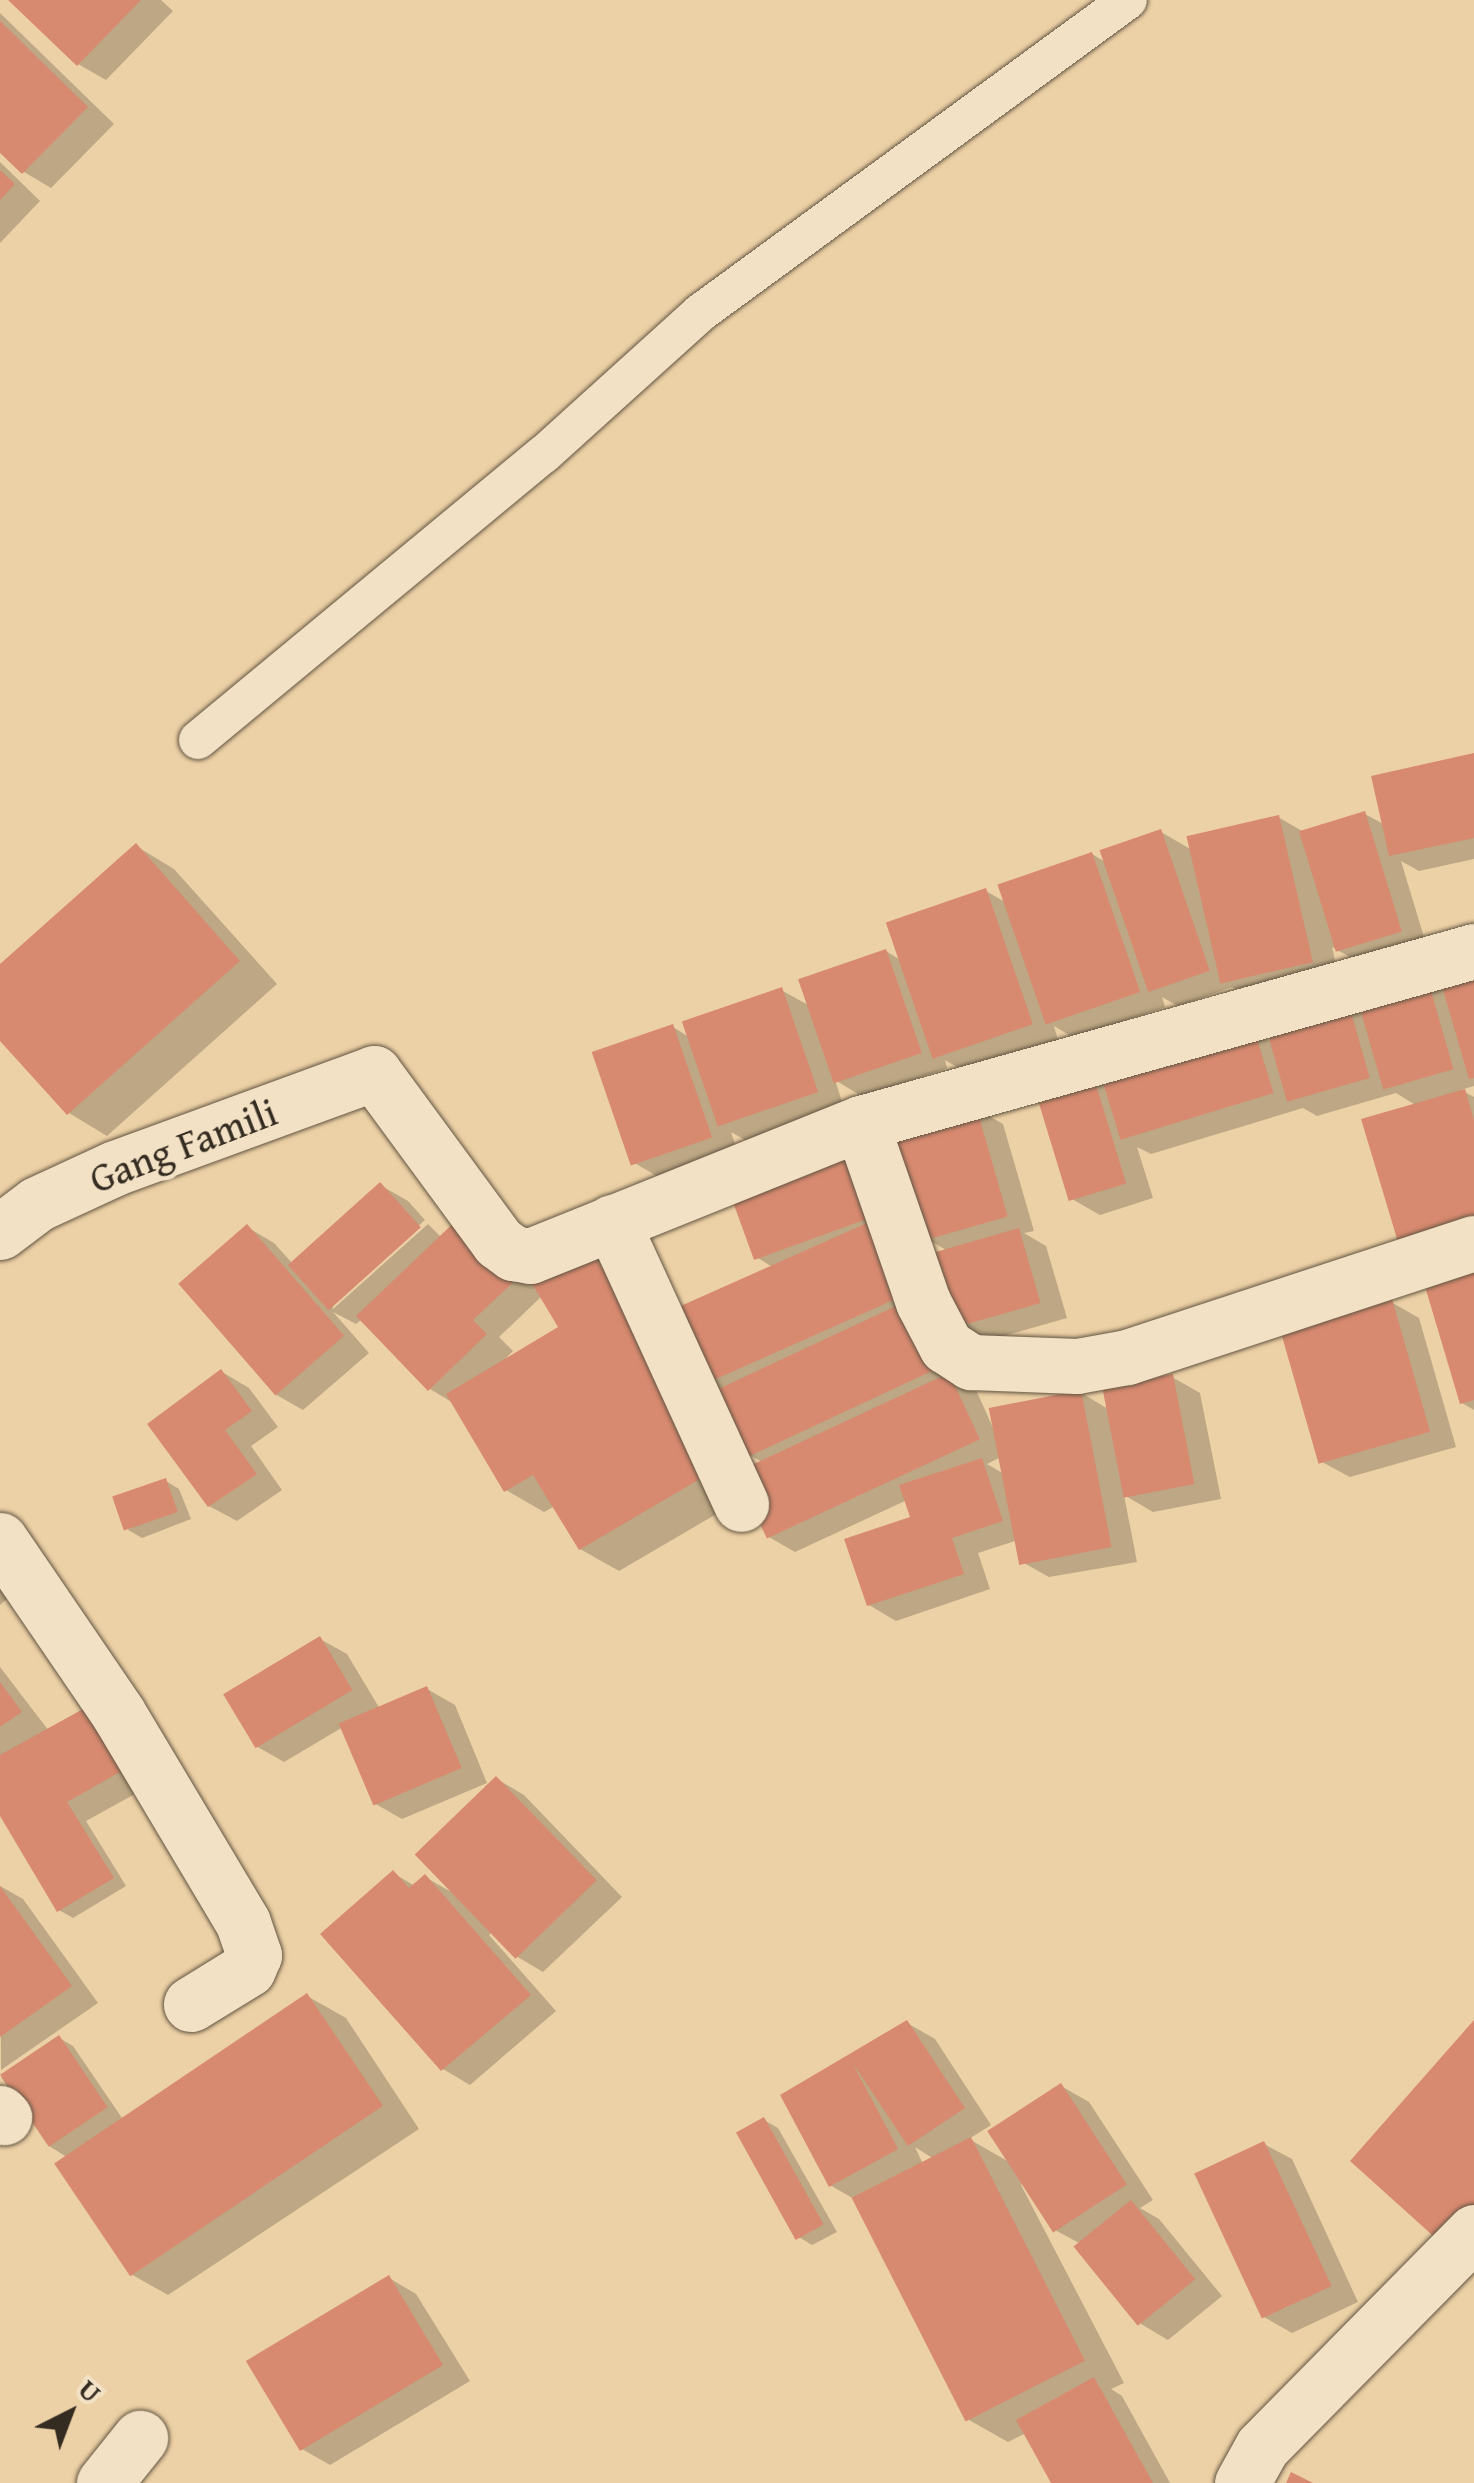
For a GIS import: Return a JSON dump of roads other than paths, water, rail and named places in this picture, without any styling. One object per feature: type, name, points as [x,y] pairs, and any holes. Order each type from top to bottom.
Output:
[{"type":"street","points":[[741,1504],[612,1222],[862,1123],[1474,952]]},
{"type":"street","name":"Gang Famili","points":[[0,1232],[36,1204],[115,1168],[374,1073],[498,1242],[513,1253],[530,1256],[612,1222]]},
{"type":"street","points":[[862,1123],[923,1302],[946,1346],[971,1362],[1076,1366],[1127,1357],[1474,1243]]},
{"type":"street","points":[[0,1540],[118,1713],[243,1923],[254,1955],[248,1968],[191,2004]]},
{"type":"street","points":[[1242,2483],[1262,2447],[1474,2232]]},
{"type":"street","points":[[104,2483],[140,2438]]},
{"type":"lane","points":[[198,740],[543,455],[700,312],[1128,0]]}]
